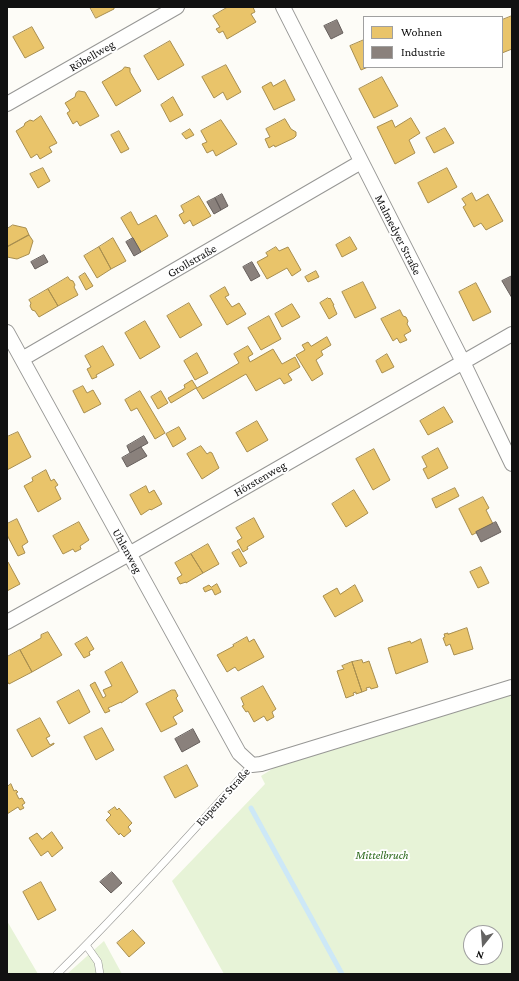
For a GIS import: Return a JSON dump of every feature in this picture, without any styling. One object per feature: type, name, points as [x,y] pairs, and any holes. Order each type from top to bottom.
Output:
[{"type":"street","name":"Röbellweg","points":[[7,104],[177,7]]},
{"type":"street","name":"Malmedyer Straße","points":[[283,7],[463,362],[512,464]]},
{"type":"street","name":"Grollstraße","points":[[22,360],[362,162]]},
{"type":"street","name":"Uhlenweg","points":[[7,332],[239,753],[252,765]]},
{"type":"street","name":"Hörstenweg","points":[[7,622],[129,554],[512,334]]},
{"type":"street","name":"Eupener Straße","points":[[252,765],[261,764],[512,687]]},
{"type":"lane","name":"Eupener Straße","points":[[57,974],[184,841],[252,765]]},
{"type":"lane","points":[[86,945],[98,962],[100,974]]},
{"type":"lane","points":[[65,974],[68,963]]},
{"type":"green space","name":"Mittelbruch","points":[[512,689],[512,974],[224,974],[172,881],[265,784],[261,776],[280,764]]},
{"type":"green space","points":[[7,921],[38,974],[7,974]]},
{"type":"green space","points":[[104,941],[122,974],[67,974]]},
{"type":"building: Wohnen","points":[[90,7],[114,7],[114,9],[96,18]]},
{"type":"building: Wohnen","points":[[228,7],[253,7],[255,12],[251,14],[256,22],[227,39],[223,31],[219,33],[216,29],[220,27],[213,16]]},
{"type":"building: Wohnen","points":[[512,16],[512,49],[503,53],[503,20]]},
{"type":"building: Wohnen","points":[[32,27],[44,48],[25,58],[13,37]]},
{"type":"building: Wohnen","points":[[363,40],[363,68],[366,68],[361,70],[350,46]]},
{"type":"building: Wohnen","points":[[170,41],[184,65],[158,80],[144,56]]},
{"type":"building: Wohnen","points":[[226,65],[241,92],[227,100],[223,92],[214,98],[202,77]]},
{"type":"building: Wohnen","points":[[125,67],[130,68],[130,72],[141,91],[116,106],[102,82]]},
{"type":"building: Wohnen","points":[[382,77],[398,106],[374,118],[359,89]]},
{"type":"building: Wohnen","points":[[285,80],[295,100],[274,110],[262,87],[271,82],[273,86]]},
{"type":"building: Wohnen","points":[[79,91],[85,92],[99,116],[80,126],[77,121],[73,124],[67,113],[70,111],[65,103],[75,97],[76,93]]},
{"type":"building: Wohnen","points":[[173,97],[183,115],[170,122],[161,105]]},
{"type":"building: Wohnen","points":[[41,116],[57,143],[49,147],[52,152],[40,159],[37,154],[31,158],[16,131],[30,120],[33,121]]},
{"type":"building: Wohnen","points":[[411,118],[420,133],[409,140],[415,153],[395,164],[377,127],[392,120],[395,127]]},
{"type":"building: Wohnen","points":[[285,119],[291,129],[296,132],[296,136],[275,147],[274,145],[269,148],[265,139],[270,137],[266,129]]},
{"type":"building: Wohnen","points":[[221,120],[237,144],[216,156],[213,150],[207,153],[202,144],[207,142],[201,131]]},
{"type":"building: Wohnen","points":[[445,128],[454,143],[434,153],[426,138]]},
{"type":"building: Wohnen","points":[[190,129],[194,135],[186,139],[182,134]]},
{"type":"building: Wohnen","points":[[119,131],[129,149],[121,153],[111,135]]},
{"type":"building: Wohnen","points":[[43,168],[50,181],[38,188],[30,174]]},
{"type":"building: Wohnen","points":[[447,168],[457,187],[428,203],[418,183]]},
{"type":"building: Wohnen","points":[[472,193],[476,201],[488,194],[503,221],[486,230],[481,223],[474,227],[463,207],[466,205],[462,199]]},
{"type":"building: Wohnen","points":[[199,196],[211,216],[193,226],[190,220],[184,224],[179,215],[184,212],[181,206]]},
{"type":"building: Wohnen","points":[[131,212],[138,225],[156,215],[168,236],[141,252],[121,218]]},
{"type":"building: Wohnen","points":[[13,225],[26,228],[29,235],[7,247],[7,229]]},
{"type":"building: Wohnen","points":[[29,235],[33,241],[29,254],[17,259],[7,257],[7,247]]},
{"type":"building: Wohnen","points":[[350,237],[357,249],[342,257],[336,245]]},
{"type":"building: Wohnen","points":[[113,238],[126,261],[111,269],[99,247]]},
{"type":"building: Wohnen","points":[[99,247],[111,269],[97,278],[84,256]]},
{"type":"building: Wohnen","points":[[276,247],[279,251],[288,247],[301,270],[292,276],[287,268],[267,279],[257,262],[268,256],[266,253]]},
{"type":"building: Wohnen","points":[[316,271],[319,277],[308,282],[305,277]]},
{"type":"building: Wohnen","points":[[85,273],[93,286],[86,290],[79,277]]},
{"type":"building: Wohnen","points":[[68,277],[73,281],[78,295],[58,306],[48,289]]},
{"type":"building: Wohnen","points":[[363,282],[376,308],[355,318],[342,292]]},
{"type":"building: Wohnen","points":[[476,283],[491,312],[473,321],[459,292]]},
{"type":"building: Wohnen","points":[[225,287],[229,295],[225,297],[232,307],[239,303],[246,314],[227,325],[210,296]]},
{"type":"building: Wohnen","points":[[48,289],[58,306],[39,317],[35,311],[32,310],[29,300]]},
{"type":"building: Wohnen","points":[[330,298],[334,305],[337,314],[329,319],[320,303]]},
{"type":"building: Wohnen","points":[[189,303],[202,325],[180,338],[167,316]]},
{"type":"building: Wohnen","points":[[292,304],[300,317],[282,327],[275,314]]},
{"type":"building: Wohnen","points":[[400,310],[403,316],[406,317],[408,321],[407,324],[411,331],[404,335],[407,340],[400,343],[397,338],[393,341],[381,319]]},
{"type":"building: Wohnen","points":[[269,316],[281,339],[261,350],[248,328]]},
{"type":"building: Wohnen","points":[[145,321],[160,347],[140,359],[125,333]]},
{"type":"building: Wohnen","points":[[327,337],[331,345],[321,351],[323,355],[316,360],[323,374],[312,381],[296,355],[305,350],[302,345],[308,342],[311,346]]},
{"type":"building: Wohnen","points":[[103,346],[114,365],[96,375],[97,377],[92,379],[87,369],[91,367],[85,356]]},
{"type":"building: Wohnen","points":[[248,346],[253,354],[248,357],[250,362],[273,349],[282,364],[295,357],[300,367],[288,374],[292,380],[284,384],[280,378],[256,391],[246,374],[203,399],[196,388],[171,403],[168,398],[185,388],[184,385],[192,380],[197,388],[239,363],[234,354]]},
{"type":"building: Wohnen","points":[[197,353],[208,373],[195,380],[184,361]]},
{"type":"building: Wohnen","points":[[387,354],[394,367],[382,373],[376,361]]},
{"type":"building: Wohnen","points":[[83,386],[87,393],[93,390],[101,404],[84,413],[73,391]]},
{"type":"building: Wohnen","points":[[140,391],[165,433],[155,439],[137,408],[131,411],[125,400]]},
{"type":"building: Wohnen","points":[[161,391],[168,403],[158,409],[151,397]]},
{"type":"building: Wohnen","points":[[444,407],[453,422],[428,435],[420,421]]},
{"type":"building: Wohnen","points":[[257,421],[268,440],[247,452],[236,433]]},
{"type":"building: Wohnen","points":[[179,427],[186,439],[173,447],[166,434]]},
{"type":"building: Wohnen","points":[[18,432],[31,457],[7,470],[7,437]]},
{"type":"building: Wohnen","points":[[201,446],[207,454],[210,452],[212,453],[219,468],[202,479],[187,454]]},
{"type":"building: Wohnen","points":[[438,448],[448,468],[428,479],[423,469],[427,467],[422,457]]},
{"type":"building: Wohnen","points":[[374,449],[390,480],[373,490],[356,459]]},
{"type":"building: Wohnen","points":[[46,470],[51,481],[54,479],[58,485],[55,487],[61,499],[38,512],[24,486],[33,481],[32,478]]},
{"type":"building: Wohnen","points":[[146,486],[149,493],[154,490],[162,504],[141,515],[130,495]]},
{"type":"building: Wohnen","points":[[455,488],[459,496],[436,508],[432,499]]},
{"type":"building: Wohnen","points":[[354,490],[368,513],[346,527],[332,504]]},
{"type":"building: Wohnen","points":[[483,497],[489,508],[486,510],[493,524],[472,535],[459,509]]},
{"type":"building: Wohnen","points":[[254,518],[264,537],[247,547],[248,549],[243,552],[237,541],[242,538],[236,528]]},
{"type":"building: Wohnen","points":[[17,519],[28,542],[22,546],[25,553],[18,556],[7,535],[7,524]]},
{"type":"building: Wohnen","points":[[79,522],[89,540],[80,546],[81,549],[75,552],[73,549],[63,554],[53,536]]},
{"type":"building: Wohnen","points":[[208,544],[219,564],[203,573],[191,554]]},
{"type":"building: Wohnen","points":[[239,549],[247,563],[240,567],[232,553]]},
{"type":"building: Wohnen","points":[[191,554],[203,573],[186,583],[180,584],[177,578],[182,575],[175,563]]},
{"type":"building: Wohnen","points":[[7,562],[20,584],[7,591]]},
{"type":"building: Wohnen","points":[[481,567],[489,583],[478,588],[470,572]]},
{"type":"building: Wohnen","points":[[217,584],[221,592],[215,595],[212,589],[205,592],[203,588],[209,585],[211,587]]},
{"type":"building: Wohnen","points":[[355,585],[363,601],[335,617],[323,596],[337,588],[340,594]]},
{"type":"building: Wohnen","points":[[467,628],[473,649],[454,655],[450,644],[446,646],[443,638],[445,637],[444,634]]},
{"type":"building: Wohnen","points":[[48,632],[62,655],[32,672],[20,650],[41,638],[41,635]]},
{"type":"building: Wohnen","points":[[87,637],[94,649],[89,652],[90,655],[84,658],[75,644]]},
{"type":"building: Wohnen","points":[[247,637],[249,642],[254,639],[264,657],[238,671],[235,667],[227,672],[217,655]]},
{"type":"building: Wohnen","points":[[421,639],[428,662],[396,674],[388,648],[410,641],[411,643]]},
{"type":"building: Wohnen","points":[[20,650],[32,672],[9,684],[7,681],[7,657]]},
{"type":"building: Wohnen","points":[[362,660],[363,663],[369,661],[378,687],[371,689],[370,687],[366,688],[367,690],[362,692],[352,662]]},
{"type":"building: Wohnen","points":[[122,662],[138,692],[121,703],[108,708],[110,711],[105,713],[90,685],[95,682],[103,698],[106,696],[103,690],[112,686],[105,672]]},
{"type":"building: Wohnen","points":[[352,662],[362,692],[356,694],[356,692],[353,693],[354,695],[346,698],[337,671],[344,669],[342,666]]},
{"type":"building: Wohnen","points":[[263,686],[276,709],[272,712],[274,717],[267,721],[264,716],[254,722],[248,711],[246,712],[242,706],[244,705],[241,698]]},
{"type":"building: Wohnen","points":[[79,690],[90,712],[69,724],[57,702]]},
{"type":"building: Wohnen","points":[[172,690],[175,690],[178,696],[176,698],[183,711],[173,717],[177,724],[161,732],[146,704]]},
{"type":"building: Wohnen","points":[[40,718],[50,736],[46,738],[50,745],[54,744],[32,757],[17,730]]},
{"type":"building: Wohnen","points":[[102,728],[114,750],[96,760],[84,737]]},
{"type":"building: Wohnen","points":[[187,765],[198,786],[175,798],[164,777]]},
{"type":"building: Wohnen","points":[[11,784],[14,791],[16,790],[18,792],[16,793],[19,799],[22,798],[25,803],[22,805],[24,808],[20,810],[18,807],[7,814],[7,787]]},
{"type":"building: Wohnen","points":[[115,807],[117,810],[119,808],[132,823],[128,827],[131,831],[124,837],[120,833],[119,835],[106,820],[111,815],[108,812]]},
{"type":"building: Wohnen","points":[[52,832],[63,848],[52,857],[48,851],[41,856],[29,838],[37,833],[42,839]]},
{"type":"building: Wohnen","points":[[41,882],[56,910],[38,920],[23,892]]},
{"type":"building: Wohnen","points":[[133,930],[145,943],[129,957],[117,943]]},
{"type":"building: Industrie","points":[[337,20],[343,33],[331,39],[324,26]]},
{"type":"building: Industrie","points":[[222,194],[228,206],[221,210],[215,198]]},
{"type":"building: Industrie","points":[[215,198],[221,210],[214,214],[207,202]]},
{"type":"building: Industrie","points":[[133,238],[141,252],[134,256],[126,242]]},
{"type":"building: Industrie","points":[[44,255],[48,262],[35,269],[31,262]]},
{"type":"building: Industrie","points":[[252,262],[260,276],[251,281],[243,267]]},
{"type":"building: Industrie","points":[[512,276],[512,298],[502,281]]},
{"type":"building: Industrie","points":[[144,436],[148,443],[130,453],[127,446]]},
{"type":"building: Industrie","points":[[141,447],[147,456],[127,467],[122,458]]},
{"type":"building: Industrie","points":[[496,522],[501,532],[481,542],[476,532]]},
{"type":"building: Industrie","points":[[193,729],[200,742],[182,752],[175,739]]},
{"type":"building: Industrie","points":[[112,872],[122,883],[111,893],[100,882]]},
{"type":"waterway","points":[[251,808],[342,974]]}]
